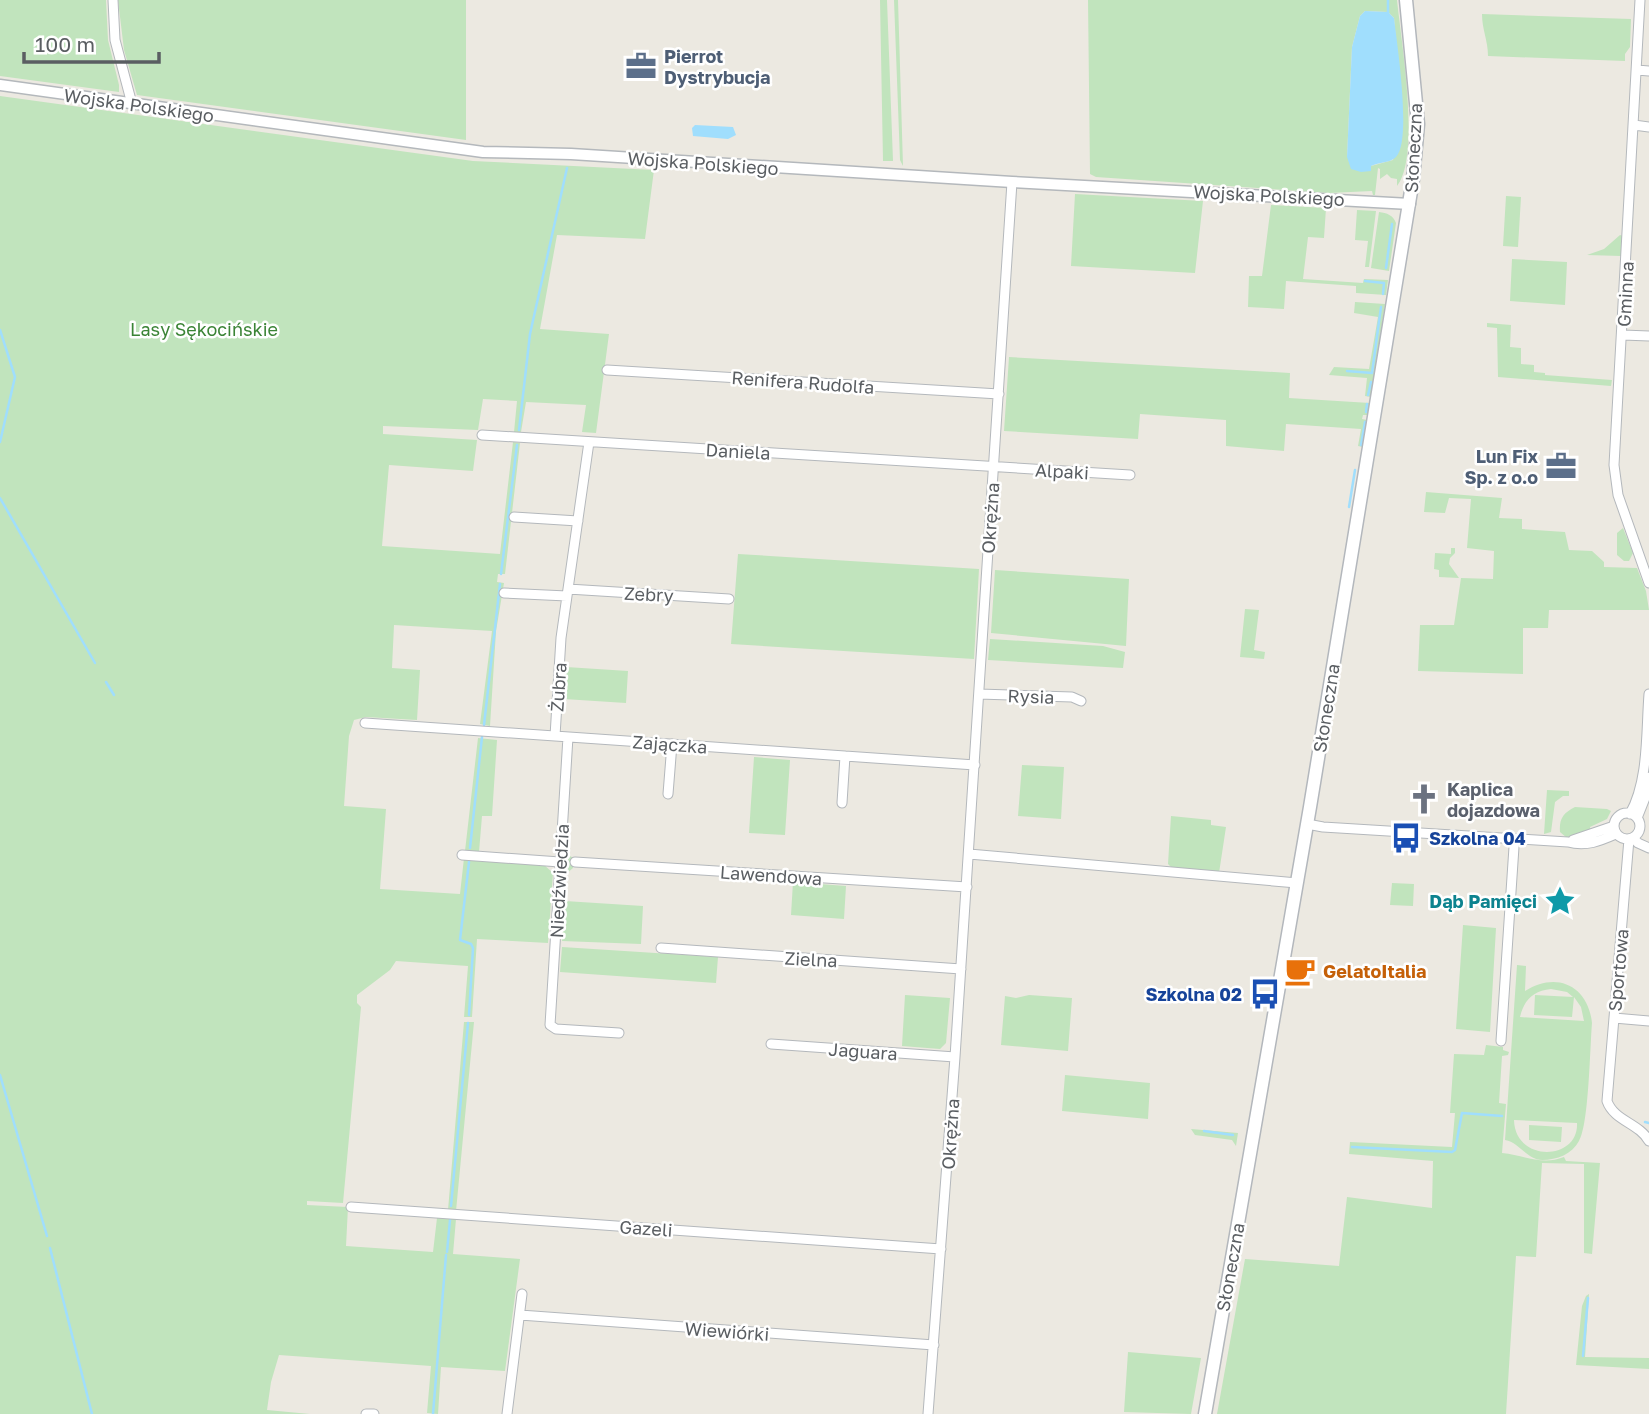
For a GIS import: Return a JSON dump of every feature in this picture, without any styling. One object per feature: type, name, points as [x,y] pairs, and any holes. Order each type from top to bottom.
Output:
[{"type":"main road","name":"Słoneczna","points":[[1205,1414],[1410,204],[1418,124],[1406,0]]},
{"type":"street","points":[[113,0],[115,40],[132,104]]},
{"type":"street","name":"Gminna","points":[[1640,0],[1614,465],[1615,483],[1622,508],[1649,583]]},
{"type":"street","points":[[1637,71],[1649,71]]},
{"type":"street","name":"Wojska Polskiego","points":[[0,85],[483,152],[571,154],[1410,204]]},
{"type":"street","points":[[1634,125],[1649,127]]},
{"type":"street","name":"Okrężna","points":[[928,1414],[956,1057],[1012,182]]},
{"type":"street","points":[[1623,335],[1649,336]]},
{"type":"street","name":"Renifera Rudolfa","points":[[607,370],[999,394]]},
{"type":"street","name":"Daniela","points":[[482,435],[994,467]]},
{"type":"street","points":[[568,593],[589,442]]},
{"type":"street","name":"Alpaki","points":[[994,467],[1130,475]]},
{"type":"street","points":[[514,517],[578,521]]},
{"type":"street","name":"Zebry","points":[[504,593],[729,599]]},
{"type":"street","name":"Żubra","points":[[555,736],[561,638],[568,593]]},
{"type":"street","name":"Rysia","points":[[979,694],[1072,697],[1081,701]]},
{"type":"street","points":[[1633,837],[1640,826],[1633,816],[1645,758],[1649,694]]},
{"type":"street","name":"Zajączka","points":[[365,723],[975,765]]},
{"type":"street","name":"Niedźwiedzia","points":[[568,737],[550,1025],[556,1029],[619,1033]]},
{"type":"street","points":[[668,794],[672,744]]},
{"type":"street","points":[[842,803],[845,756]]},
{"type":"street","points":[[1633,816],[1645,798],[1648,779],[1645,758]]},
{"type":"street","points":[[1307,824],[1583,845],[1599,841],[1615,830],[1618,816],[1633,816]]},
{"type":"street","points":[[1615,830],[1620,838],[1633,837],[1649,842]]},
{"type":"street","points":[[1633,837],[1638,843],[1649,848]]},
{"type":"street","name":"Sportowa","points":[[1633,837],[1608,1101],[1615,1114],[1641,1130],[1649,1141]]},
{"type":"street","points":[[1501,1041],[1514,847]]},
{"type":"street","points":[[969,854],[1297,883]]},
{"type":"street","points":[[462,855],[560,862]]},
{"type":"street","name":"Lawendowa","points":[[575,862],[967,887]]},
{"type":"street","name":"Zielna","points":[[661,948],[961,969]]},
{"type":"street","points":[[1614,1018],[1649,1021]]},
{"type":"street","name":"Jaguara","points":[[771,1044],[956,1057]]},
{"type":"street","name":"Gazeli","points":[[351,1208],[941,1249]]},
{"type":"street","points":[[507,1414],[522,1294]]},
{"type":"street","name":"Wiewiórki","points":[[520,1315],[934,1345]]},
{"type":"street","points":[[366,1413],[373,1414]]},
{"type":"green space","points":[[0,0],[106,0],[108,40],[119,92],[0,76]]},
{"type":"green space","points":[[118,0],[466,0],[466,140],[137,95],[124,50]]},
{"type":"green space","points":[[880,0],[887,0],[893,161],[883,161]]},
{"type":"green space","points":[[894,0],[898,0],[903,166],[900,160]]},
{"type":"green space","points":[[1088,0],[1397,0],[1409,125],[1404,171],[1397,186],[1397,179],[1387,174],[1380,179],[1378,168],[1375,195],[1372,191],[1329,193],[1096,177],[1090,174]],"holes":[[[1365,11],[1388,12],[1394,18],[1403,122],[1393,160],[1371,166],[1347,157],[1352,47],[1360,16]]]},
{"type":"green space","points":[[1482,14],[1631,19],[1630,47],[1625,54],[1625,61],[1488,56]]},
{"type":"green space","name":"Lasy Sękocińskie","points":[[0,96],[473,161],[654,170],[645,239],[557,235],[540,329],[609,334],[596,433],[582,432],[586,405],[526,402],[521,432],[514,432],[517,401],[483,399],[478,430],[383,426],[383,434],[477,440],[473,471],[389,465],[382,546],[500,554],[513,442],[520,443],[505,574],[498,574],[497,582],[504,583],[496,631],[490,726],[480,724],[492,631],[394,625],[392,668],[420,670],[417,720],[366,717],[354,720],[349,736],[344,806],[386,809],[380,889],[460,894],[464,858],[543,864],[553,873],[548,943],[477,939],[472,1017],[464,1017],[468,966],[396,961],[390,970],[357,995],[357,1003],[361,1007],[343,1203],[307,1201],[307,1205],[348,1207],[346,1246],[433,1252],[437,1218],[456,1219],[453,1254],[520,1259],[505,1371],[441,1367],[438,1414],[427,1413],[431,1366],[279,1355],[267,1410],[310,1414],[0,1414]]},
{"type":"green space","points":[[1075,194],[1203,201],[1195,273],[1071,266]]},
{"type":"green space","points":[[1506,196],[1521,197],[1518,247],[1503,246]]},
{"type":"green space","points":[[1271,205],[1326,208],[1324,238],[1308,237],[1303,279],[1363,283],[1364,279],[1388,280],[1386,295],[1356,293],[1356,286],[1286,281],[1284,309],[1248,307],[1249,276],[1262,276]]},
{"type":"green space","points":[[1357,210],[1376,211],[1369,267],[1365,267],[1368,241],[1355,240]]},
{"type":"green space","points":[[1379,212],[1389,215],[1396,223],[1389,271],[1371,268]]},
{"type":"green space","points":[[1620,235],[1623,236],[1621,256],[1587,255],[1604,249]]},
{"type":"green space","points":[[1512,259],[1567,262],[1565,305],[1510,301]]},
{"type":"green space","points":[[1355,302],[1385,304],[1371,397],[1365,396],[1367,378],[1329,375],[1334,367],[1369,369],[1378,317],[1354,313]]},
{"type":"green space","points":[[1487,323],[1511,325],[1510,347],[1521,348],[1521,364],[1534,365],[1534,372],[1612,380],[1611,386],[1498,377],[1497,328],[1487,327]]},
{"type":"green space","points":[[1009,357],[1290,373],[1289,398],[1370,403],[1368,415],[1363,415],[1362,419],[1367,420],[1363,447],[1358,446],[1361,429],[1286,424],[1284,451],[1226,446],[1226,420],[1140,414],[1138,439],[1004,431]]},
{"type":"green space","points":[[1426,492],[1502,498],[1499,518],[1522,519],[1522,529],[1565,532],[1569,550],[1592,551],[1604,562],[1604,567],[1637,568],[1646,591],[1649,610],[1549,610],[1548,628],[1523,628],[1523,674],[1418,671],[1420,625],[1454,625],[1461,578],[1493,579],[1494,551],[1467,548],[1471,499],[1449,498],[1445,513],[1424,512]]},
{"type":"green space","points":[[1623,528],[1633,553],[1629,561],[1624,561],[1617,555],[1617,533]]},
{"type":"green space","points":[[1451,548],[1455,548],[1455,553],[1449,564],[1459,578],[1439,577],[1439,570],[1434,569],[1435,553],[1451,554]]},
{"type":"green space","points":[[738,554],[979,569],[974,659],[731,644]]},
{"type":"green space","points":[[995,570],[1129,579],[1126,646],[991,633]]},
{"type":"green space","points":[[1245,609],[1259,610],[1254,650],[1265,652],[1264,659],[1240,657]]},
{"type":"green space","points":[[990,639],[1103,646],[1125,652],[1123,668],[988,660]]},
{"type":"green space","points":[[566,667],[628,671],[626,703],[564,699]]},
{"type":"green space","points":[[478,738],[497,740],[492,816],[482,816],[479,852],[465,851]]},
{"type":"green space","points":[[754,757],[790,760],[785,835],[749,833]]},
{"type":"green space","points":[[1022,765],[1064,767],[1061,819],[1018,816]]},
{"type":"green space","points":[[1547,790],[1569,791],[1569,796],[1563,796],[1555,802],[1551,832],[1544,834]]},
{"type":"green space","points":[[1575,807],[1611,811],[1607,819],[1590,827],[1591,832],[1567,838],[1560,832],[1560,823],[1565,814]]},
{"type":"green space","points":[[1171,816],[1211,820],[1211,825],[1226,827],[1219,873],[1173,869],[1168,864]]},
{"type":"green space","points":[[563,853],[574,858],[573,868],[566,874],[565,901],[561,901]]},
{"type":"green space","points":[[793,882],[846,886],[844,919],[791,915]]},
{"type":"green space","points":[[1392,883],[1414,884],[1413,906],[1390,905]]},
{"type":"green space","points":[[565,901],[643,906],[641,944],[562,941]]},
{"type":"green space","points":[[1463,925],[1496,928],[1490,1032],[1456,1029]]},
{"type":"green space","points":[[562,947],[718,957],[716,983],[560,972]]},
{"type":"green space","points":[[1517,965],[1526,966],[1525,991],[1548,982],[1559,982],[1569,985],[1584,999],[1592,1023],[1588,1085],[1582,1132],[1576,1146],[1568,1153],[1553,1159],[1536,1159],[1505,1140]],"holes":[[[1551,989],[1567,992],[1573,997],[1535,995],[1534,1015],[1572,1017],[1574,997],[1581,1007],[1584,1021],[1520,1017],[1530,997],[1539,992]],[[1514,1120],[1577,1123],[1575,1136],[1568,1145],[1547,1152],[1535,1150],[1525,1144],[1517,1134]]]},
{"type":"green space","points":[[905,995],[950,998],[946,1043],[940,1049],[902,1046]]},
{"type":"green space","points":[[1029,995],[1072,998],[1068,1051],[1001,1045],[1005,996],[1016,998]]},
{"type":"green space","points":[[464,1022],[474,1022],[456,1211],[448,1210]]},
{"type":"green space","points":[[1486,1045],[1503,1047],[1503,1050],[1509,1052],[1508,1055],[1502,1056],[1499,1103],[1506,1104],[1502,1153],[1541,1160],[1564,1157],[1566,1161],[1600,1163],[1592,1254],[1584,1253],[1584,1164],[1542,1163],[1536,1257],[1516,1256],[1506,1414],[1217,1414],[1245,1259],[1339,1266],[1347,1197],[1432,1208],[1433,1161],[1349,1154],[1350,1142],[1452,1147],[1455,1113],[1450,1113],[1454,1054],[1484,1055]]},
{"type":"green space","points":[[1065,1075],[1150,1083],[1148,1119],[1062,1111]]},
{"type":"green space","points":[[1529,1125],[1562,1127],[1561,1142],[1529,1140]]},
{"type":"green space","points":[[1191,1129],[1238,1133],[1236,1146],[1232,1140],[1195,1135]]},
{"type":"green space","points":[[1589,1294],[1585,1357],[1649,1358],[1649,1369],[1576,1365],[1582,1306]]},
{"type":"green space","points":[[1128,1352],[1201,1358],[1191,1414],[1124,1412]]},
{"type":"water","points":[[1365,11],[1388,12],[1394,18],[1402,91],[1403,132],[1401,148],[1396,157],[1371,166],[1371,171],[1361,172],[1351,169],[1347,157],[1352,47],[1360,16]]},
{"type":"water","points":[[695,125],[733,127],[736,135],[728,139],[693,136],[692,128]]},
{"type":"waterway","points":[[1388,0],[1388,14]]},
{"type":"waterway","points":[[519,430],[530,334],[567,168]]},
{"type":"waterway","points":[[1386,268],[1392,224]]},
{"type":"waterway","points":[[1365,281],[1384,283],[1383,294]]},
{"type":"waterway","points":[[1347,371],[1372,373],[1381,307]]},
{"type":"waterway","points":[[0,330],[15,377],[0,442]]},
{"type":"waterway","points":[[1368,395],[1371,382]]},
{"type":"waterway","points":[[1366,412],[1367,404]]},
{"type":"waterway","points":[[1361,445],[1365,422]]},
{"type":"waterway","points":[[501,574],[517,445]]},
{"type":"waterway","points":[[1349,507],[1355,470]]},
{"type":"waterway","points":[[0,498],[95,663]]},
{"type":"waterway","points":[[484,725],[500,584]]},
{"type":"waterway","points":[[106,682],[114,695]]},
{"type":"waterway","points":[[470,848],[482,737]]},
{"type":"waterway","points":[[469,862],[460,940],[471,944],[473,948],[469,1015]]},
{"type":"waterway","points":[[451,1206],[468,1023]]},
{"type":"waterway","points":[[0,1075],[47,1236]]},
{"type":"waterway","points":[[1352,1147],[1452,1152],[1455,1150],[1462,1113],[1502,1116]]},
{"type":"waterway","points":[[1645,1122],[1649,1123]]},
{"type":"waterway","points":[[1204,1131],[1233,1135]]},
{"type":"waterway","points":[[447,1252],[450,1220]]},
{"type":"waterway","points":[[50,1248],[92,1414]]},
{"type":"waterway","points":[[433,1414],[446,1255]]},
{"type":"waterway","points":[[1583,1356],[1588,1298]]},
{"type":"place","name":"Pierrot Dystrybucja","points":[[641,66]]},
{"type":"place","name":"Lun Fix Sp. z o.o","points":[[1561,466]]},
{"type":"place","name":"Kaplica dojazdowa","points":[[1424,799]]},
{"type":"place","name":"Szkolna 04","points":[[1406,838]]},
{"type":"place","name":"Dąb Pamięci","points":[[1560,901]]},
{"type":"place","name":"GelatoItalia","points":[[1300,971]]},
{"type":"place","name":"Szkolna 02","points":[[1265,994]]}]
